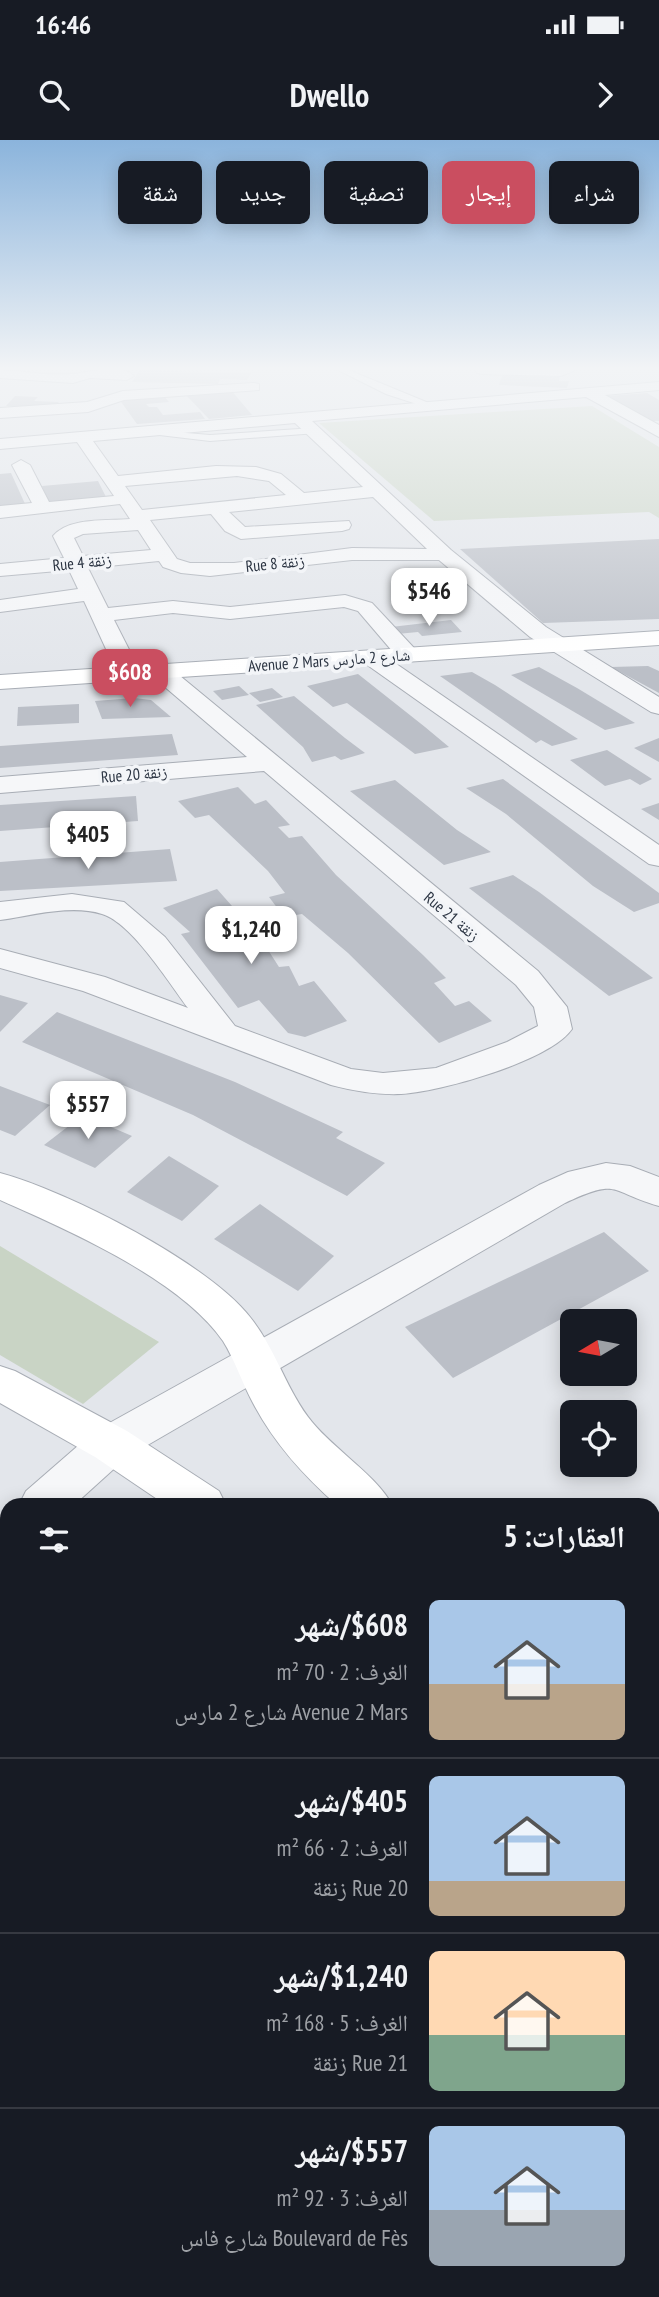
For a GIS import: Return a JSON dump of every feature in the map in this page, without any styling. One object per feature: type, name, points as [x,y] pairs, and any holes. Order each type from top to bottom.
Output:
[{"type":"main road","name":"Avenue 2 Mars شارع 2 مارس","points":[[0,682],[659,638]]},
{"type":"main road","points":[[0,1185],[68,1214],[203,1294],[235,1327],[274,1402],[298,1440],[361,1498]]},
{"type":"main road","points":[[0,1384],[111,1444],[193,1498]]},
{"type":"street","points":[[30,470],[43,508]]},
{"type":"street","points":[[105,470],[167,559]]},
{"type":"street","points":[[354,470],[444,554],[554,645],[659,707]]},
{"type":"street","points":[[114,482],[201,473],[261,474],[275,477],[300,500]]},
{"type":"street","points":[[129,673],[103,615],[63,541],[65,533],[217,509],[379,491]]},
{"type":"street","points":[[0,513],[126,499]]},
{"type":"street","points":[[217,509],[235,530],[241,533],[342,525]]},
{"type":"street","points":[[321,527],[351,554]]},
{"type":"street","name":"Rue 8 زنقة","points":[[167,559],[188,569],[264,565],[351,554],[444,554]]},
{"type":"street","name":"Rue 4 زنقة","points":[[0,570],[74,563],[167,559]]},
{"type":"street","points":[[264,565],[299,605]]},
{"type":"street","points":[[0,606],[91,594]]},
{"type":"street","points":[[103,615],[173,607],[230,613],[337,601],[360,604],[373,614],[407,654]]},
{"type":"street","points":[[371,657],[659,858]]},
{"type":"street","name":"Rue 21 زنقة","points":[[160,671],[527,978],[548,1000],[555,1014],[555,1029],[541,1040],[449,1077],[398,1086],[370,1085],[343,1078],[221,1030]]},
{"type":"street","name":"Rue 20 زنقة","points":[[0,785],[268,763]]},
{"type":"street","points":[[0,911],[79,904],[117,909],[138,927],[221,1030]]},
{"type":"street","points":[[0,958],[94,984],[221,1030]]},
{"type":"street","points":[[50,1498],[111,1444],[504,1220],[593,1175],[618,1174],[659,1193]]},
{"type":"green space","points":[[374,470],[659,470],[659,518],[649,512],[434,521]]},
{"type":"green space","points":[[0,1246],[159,1342],[83,1404],[0,1355]]},
{"type":"building","points":[[11,473],[26,506],[0,508],[0,474]]},
{"type":"building","points":[[98,481],[106,497],[49,503],[42,486]]},
{"type":"building","points":[[659,539],[659,619],[543,623],[460,549]]},
{"type":"building","points":[[451,620],[462,632],[422,636],[418,632],[397,634],[391,627]]},
{"type":"building","points":[[648,666],[659,671],[659,693],[611,667]]},
{"type":"building","points":[[539,667],[635,723],[605,730],[511,675]]},
{"type":"building","points":[[472,672],[578,739],[552,746],[541,740],[536,743],[440,676]]},
{"type":"building","points":[[358,674],[449,747],[415,754],[347,703],[333,707],[307,686]]},
{"type":"building","points":[[239,686],[249,695],[222,700],[213,691]]},
{"type":"building","points":[[272,688],[283,697],[260,702],[249,693]]},
{"type":"building","points":[[294,696],[365,753],[341,760],[335,756],[312,762],[303,747],[256,705]]},
{"type":"building","points":[[134,698],[151,700],[171,717],[102,719],[95,701]]},
{"type":"building","points":[[79,704],[79,723],[17,726],[18,707]]},
{"type":"building","points":[[172,734],[178,755],[0,768],[0,746]]},
{"type":"building","points":[[659,738],[659,762],[634,748]]},
{"type":"building","points":[[607,750],[652,779],[640,785],[630,779],[605,786],[570,760]]},
{"type":"building","points":[[503,779],[659,893],[659,903],[634,912],[593,886],[506,814],[466,788]]},
{"type":"building","points":[[395,780],[457,830],[491,852],[444,865],[350,791]]},
{"type":"building","points":[[238,787],[255,804],[266,800],[290,825],[278,827],[289,838],[302,836],[336,875],[446,978],[434,983],[455,1006],[469,1001],[492,1021],[439,1043],[348,953],[302,914],[284,917],[269,897],[285,893],[268,871],[209,815],[195,818],[178,801]]},
{"type":"building","points":[[136,796],[138,821],[0,831],[0,805]]},
{"type":"building","points":[[659,803],[659,820],[641,809]]},
{"type":"building","points":[[170,849],[177,881],[0,891],[0,862]]},
{"type":"building","points":[[513,875],[653,978],[609,996],[469,888]]},
{"type":"building","points":[[217,889],[261,939],[279,967],[289,966],[299,986],[314,981],[347,1021],[305,1037],[288,1033],[259,1000],[238,1008],[181,934],[190,932],[163,908]]},
{"type":"building","points":[[0,995],[28,1003],[0,1032]]},
{"type":"building","points":[[57,1012],[235,1082],[343,1132],[336,1138],[385,1163],[347,1196],[193,1115],[22,1042]]},
{"type":"building","points":[[0,1086],[50,1105],[15,1136],[0,1130]]},
{"type":"building","points":[[83,1115],[132,1136],[95,1168],[44,1145]]},
{"type":"building","points":[[169,1156],[219,1186],[182,1221],[127,1192]]},
{"type":"building","points":[[260,1204],[334,1256],[298,1291],[214,1239]]},
{"type":"building","points":[[604,1232],[649,1271],[579,1309],[560,1309],[560,1320],[453,1378],[405,1327]]}]
